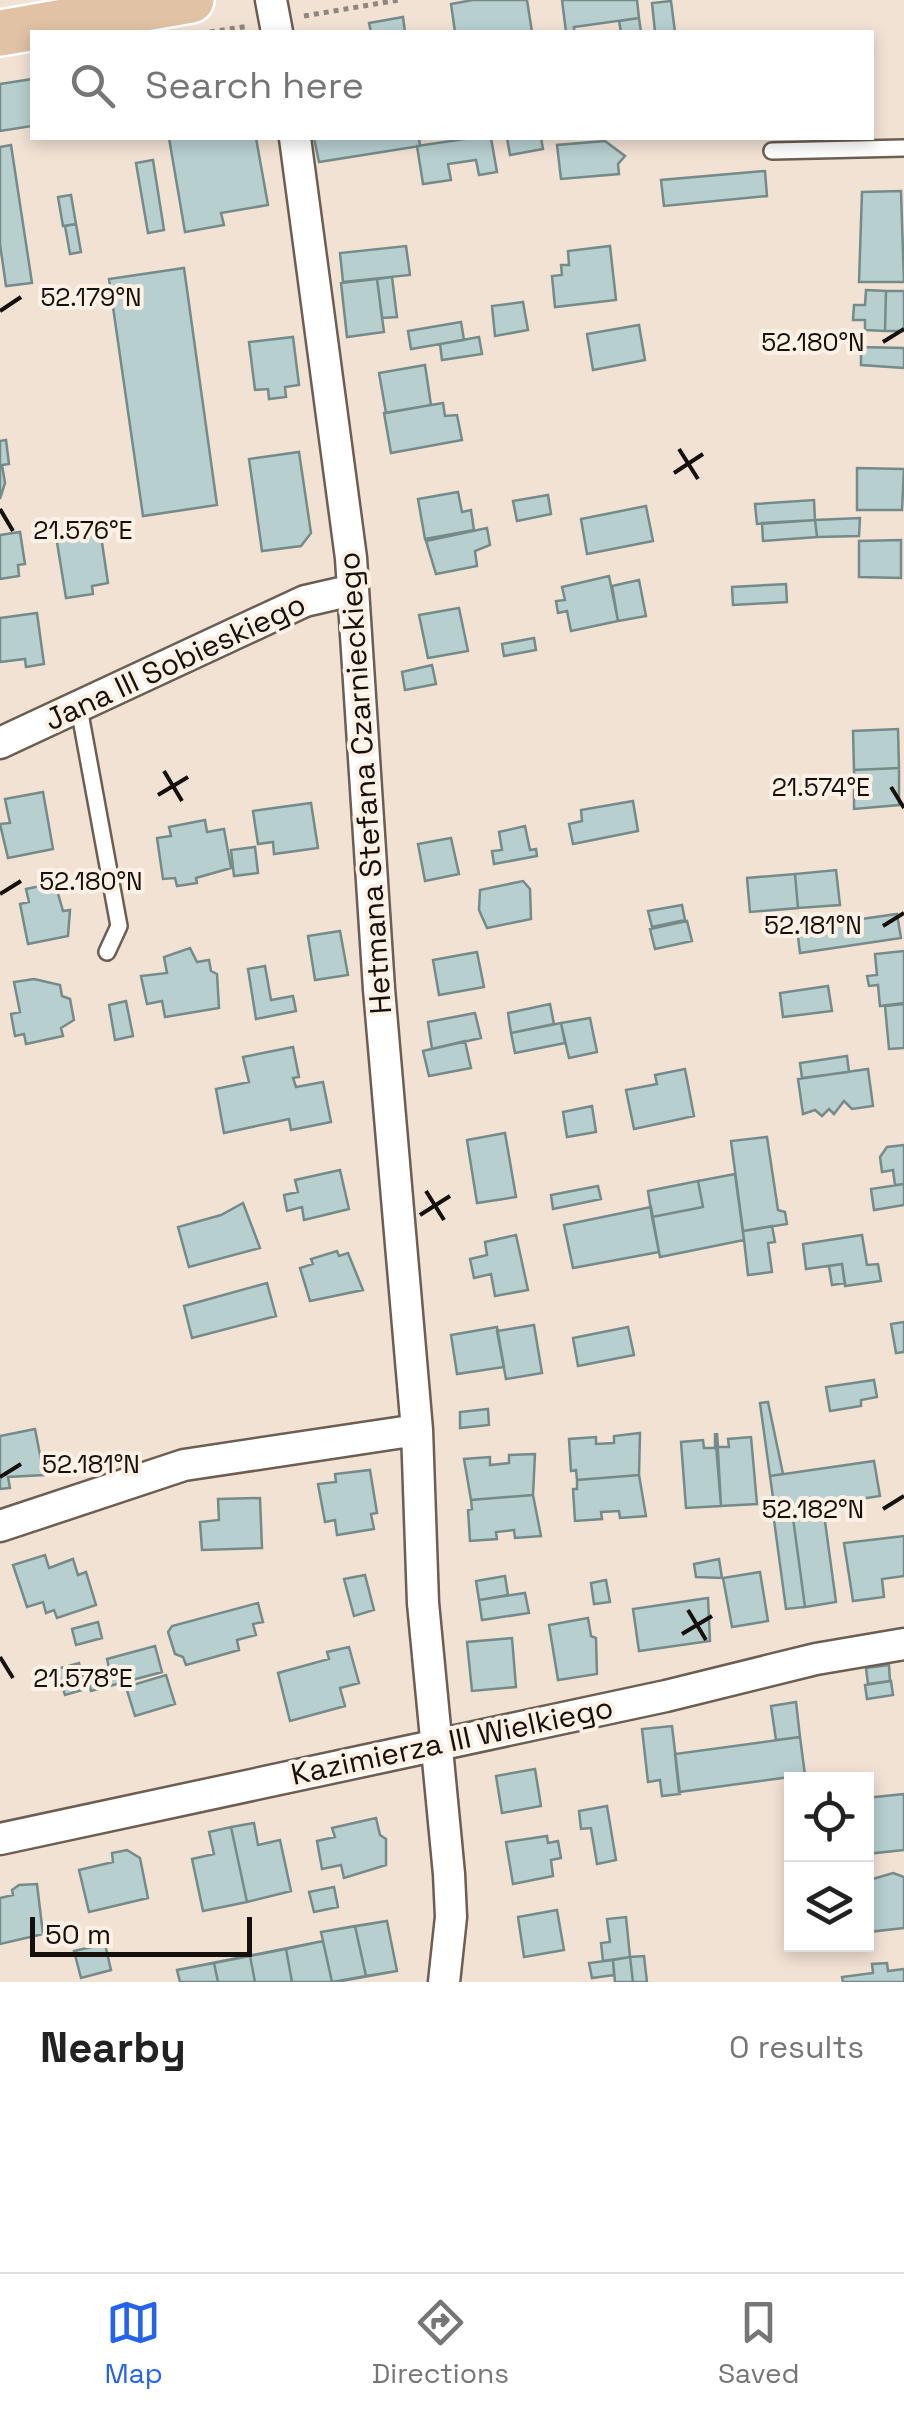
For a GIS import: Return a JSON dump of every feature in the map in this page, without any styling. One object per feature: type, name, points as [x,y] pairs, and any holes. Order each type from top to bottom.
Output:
[{"type":"main road","points":[[0,33],[191,0]]},
{"type":"street","points":[[271,0],[277,30]]},
{"type":"street","name":"Hetmana Stefana Czarnieckiego","points":[[294,140],[353,590],[379,988],[417,1430],[424,1603],[450,1903],[444,1982]]},
{"type":"street","name":"Jana III Sobieskiego","points":[[0,744],[306,600],[353,590]]},
{"type":"street","points":[[0,1526],[184,1465],[417,1430]]},
{"type":"street","name":"Kazimierza III Wielkiego","points":[[0,1839],[904,1644]]},
{"type":"lane","points":[[772,151],[904,148]]},
{"type":"lane","points":[[79,708],[119,926],[107,952]]},
{"type":"path","points":[[314,14],[399,0]]},
{"type":"path","points":[[224,30],[238,28]]},
{"type":"building","points":[[527,0],[532,30],[455,30],[451,4]]},
{"type":"building","points":[[562,0],[637,0],[639,18],[566,30]]},
{"type":"building","points":[[671,1],[675,30],[655,30],[652,3]]},
{"type":"building","points":[[403,17],[405,30],[371,30],[369,23]]},
{"type":"building","points":[[639,18],[641,30],[621,30],[619,21]]},
{"type":"building","points":[[30,79],[30,126],[0,131],[0,84]]},
{"type":"building","points":[[169,140],[256,140],[268,205],[221,213],[224,225],[185,232]]},
{"type":"building","points":[[314,140],[419,140],[420,146],[319,162]]},
{"type":"building","points":[[491,140],[497,172],[479,175],[476,160],[448,164],[451,180],[423,184],[417,146]]},
{"type":"building","points":[[507,140],[541,140],[543,149],[510,155]]},
{"type":"building","points":[[605,141],[625,156],[618,164],[619,174],[561,179],[557,145]]},
{"type":"building","points":[[11,145],[32,283],[6,286],[0,244],[0,147]]},
{"type":"building","points":[[153,160],[164,230],[148,233],[136,163]]},
{"type":"building","points":[[765,171],[767,196],[664,206],[661,180]]},
{"type":"building","points":[[901,191],[904,282],[859,282],[862,192]]},
{"type":"building","points":[[71,195],[76,224],[63,226],[58,197]]},
{"type":"building","points":[[76,224],[81,252],[70,254],[65,226]]},
{"type":"building","points":[[406,246],[410,275],[343,282],[340,253]]},
{"type":"building","points":[[610,246],[616,300],[555,307],[552,276],[562,275],[561,265],[569,265],[568,251]]},
{"type":"building","points":[[184,268],[217,505],[143,516],[109,279]]},
{"type":"building","points":[[392,277],[397,317],[382,318],[377,279]]},
{"type":"building","points":[[377,279],[384,332],[347,337],[341,283]]},
{"type":"building","points":[[866,290],[886,291],[885,331],[865,330],[865,320],[853,320],[854,305],[865,305]]},
{"type":"building","points":[[886,291],[904,291],[904,331],[885,331]]},
{"type":"building","points":[[523,302],[528,330],[495,336],[492,306]]},
{"type":"building","points":[[461,322],[464,340],[411,349],[408,331]]},
{"type":"building","points":[[639,325],[645,360],[593,370],[587,334]]},
{"type":"building","points":[[293,337],[299,385],[285,387],[286,397],[269,399],[268,389],[255,390],[249,342]]},
{"type":"building","points":[[479,337],[482,354],[442,360],[440,344]]},
{"type":"building","points":[[861,347],[904,348],[904,368],[861,365]]},
{"type":"building","points":[[425,365],[431,405],[386,413],[379,373]]},
{"type":"building","points":[[443,403],[445,416],[457,415],[462,440],[391,453],[384,413]]},
{"type":"building","points":[[6,440],[9,464],[2,465],[5,483],[0,499],[0,441]]},
{"type":"building","points":[[299,452],[311,533],[301,546],[262,551],[249,459]]},
{"type":"building","points":[[857,468],[904,469],[902,510],[857,510]]},
{"type":"building","points":[[458,492],[462,512],[471,510],[474,530],[425,539],[418,499]]},
{"type":"building","points":[[548,495],[551,514],[517,521],[513,501]]},
{"type":"building","points":[[814,500],[815,520],[757,524],[755,504]]},
{"type":"building","points":[[646,506],[653,541],[587,554],[581,519]]},
{"type":"building","points":[[860,518],[859,536],[817,537],[815,520]]},
{"type":"building","points":[[815,520],[817,537],[763,541],[762,523]]},
{"type":"building","points":[[487,528],[490,545],[475,551],[477,566],[436,574],[426,541]]},
{"type":"building","points":[[100,529],[108,583],[92,586],[93,594],[66,598],[56,536]]},
{"type":"building","points":[[20,532],[25,564],[18,565],[19,576],[0,579],[0,535]]},
{"type":"building","points":[[901,540],[901,578],[859,577],[859,541]]},
{"type":"building","points":[[609,576],[618,621],[571,631],[567,611],[558,613],[556,601],[565,600],[562,587]]},
{"type":"building","points":[[639,580],[646,616],[618,621],[612,586]]},
{"type":"building","points":[[786,584],[787,602],[733,605],[732,587]]},
{"type":"building","points":[[459,608],[468,651],[428,658],[419,615]]},
{"type":"building","points":[[37,613],[44,664],[26,667],[25,659],[0,662],[0,618]]},
{"type":"building","points":[[534,638],[536,650],[504,656],[502,644]]},
{"type":"building","points":[[432,665],[436,684],[405,690],[402,672]]},
{"type":"building","points":[[898,729],[899,768],[854,770],[853,731]]},
{"type":"building","points":[[899,768],[899,805],[854,809],[854,770]]},
{"type":"building","points":[[43,792],[53,849],[8,858],[0,824],[10,823],[5,799]]},
{"type":"building","points":[[633,801],[638,831],[573,844],[569,824],[582,821],[581,810]]},
{"type":"building","points":[[311,803],[318,848],[274,854],[273,842],[258,844],[253,811]]},
{"type":"building","points":[[205,820],[207,832],[224,829],[231,868],[196,878],[197,883],[177,886],[175,878],[163,879],[157,838],[171,836],[169,827]]},
{"type":"building","points":[[525,826],[530,850],[536,849],[537,856],[494,864],[492,851],[502,850],[499,832]]},
{"type":"building","points":[[451,838],[459,874],[425,881],[418,844]]},
{"type":"building","points":[[255,847],[258,873],[234,876],[231,850]]},
{"type":"building","points":[[836,870],[840,905],[798,908],[795,874]]},
{"type":"building","points":[[795,874],[798,908],[750,912],[747,878]]},
{"type":"building","points":[[523,881],[530,889],[531,919],[487,928],[479,910],[480,890]]},
{"type":"building","points":[[55,883],[63,911],[70,910],[68,936],[28,944],[20,904],[29,902],[26,889]]},
{"type":"building","points":[[682,905],[685,920],[652,927],[648,911]]},
{"type":"building","points":[[897,914],[901,938],[800,953],[797,928]]},
{"type":"building","points":[[687,921],[692,941],[655,949],[650,929]]},
{"type":"building","points":[[340,931],[348,975],[315,980],[308,936]]},
{"type":"building","points":[[190,948],[197,962],[209,960],[211,971],[217,974],[219,1008],[165,1017],[162,1001],[147,1004],[141,976],[167,973],[164,957]]},
{"type":"building","points":[[904,951],[904,1003],[880,1006],[878,985],[869,986],[867,976],[877,975],[875,954]]},
{"type":"building","points":[[477,952],[484,987],[439,995],[433,960]]},
{"type":"building","points":[[265,966],[271,1000],[293,996],[296,1011],[256,1019],[248,969]]},
{"type":"building","points":[[34,979],[60,985],[62,996],[70,999],[74,1020],[61,1028],[63,1036],[26,1044],[24,1034],[15,1036],[11,1014],[20,1012],[14,982]]},
{"type":"building","points":[[828,986],[832,1011],[783,1017],[780,993]]},
{"type":"building","points":[[126,1001],[133,1036],[115,1040],[109,1005]]},
{"type":"building","points":[[550,1004],[554,1024],[511,1033],[508,1013]]},
{"type":"building","points":[[904,1004],[904,1048],[889,1049],[885,1006]]},
{"type":"building","points":[[475,1013],[481,1038],[432,1049],[428,1022]]},
{"type":"building","points":[[590,1018],[597,1052],[569,1058],[561,1023]]},
{"type":"building","points":[[561,1023],[565,1043],[515,1053],[511,1033]]},
{"type":"building","points":[[465,1041],[471,1068],[429,1076],[423,1051]]},
{"type":"building","points":[[293,1047],[299,1077],[293,1078],[296,1087],[323,1082],[331,1122],[291,1130],[289,1119],[224,1133],[216,1089],[249,1082],[243,1057]]},
{"type":"building","points":[[847,1056],[849,1072],[802,1078],[800,1063]]},
{"type":"building","points":[[685,1069],[694,1116],[634,1129],[626,1090],[657,1084],[655,1075]]},
{"type":"building","points":[[868,1069],[873,1106],[852,1109],[844,1101],[834,1114],[829,1109],[822,1116],[815,1110],[803,1114],[798,1079]]},
{"type":"building","points":[[592,1106],[596,1132],[567,1137],[563,1112]]},
{"type":"building","points":[[505,1133],[516,1197],[477,1203],[467,1140]]},
{"type":"building","points":[[767,1137],[778,1210],[785,1212],[787,1224],[743,1231],[731,1141]]},
{"type":"building","points":[[904,1145],[904,1184],[895,1185],[893,1170],[882,1172],[880,1157],[887,1147]]},
{"type":"building","points":[[340,1170],[349,1209],[304,1220],[302,1207],[287,1211],[284,1195],[298,1192],[295,1180]]},
{"type":"building","points":[[735,1174],[744,1240],[660,1257],[652,1217],[703,1207],[698,1181]]},
{"type":"building","points":[[698,1181],[703,1207],[652,1217],[648,1191]]},
{"type":"building","points":[[904,1184],[904,1205],[874,1210],[871,1189]]},
{"type":"building","points":[[598,1186],[601,1199],[553,1209],[551,1195]]},
{"type":"building","points":[[243,1203],[260,1248],[189,1267],[178,1227],[221,1215]]},
{"type":"building","points":[[651,1207],[659,1252],[573,1268],[564,1225]]},
{"type":"building","points":[[772,1226],[775,1242],[768,1243],[772,1272],[748,1275],[743,1231]]},
{"type":"building","points":[[516,1235],[528,1290],[495,1296],[491,1274],[474,1278],[470,1259],[487,1255],[485,1242]]},
{"type":"building","points":[[862,1235],[867,1265],[878,1264],[881,1281],[845,1286],[842,1264],[806,1269],[803,1244]]},
{"type":"building","points":[[337,1251],[339,1256],[348,1253],[363,1290],[310,1301],[300,1268],[313,1264],[311,1259]]},
{"type":"building","points":[[842,1264],[845,1283],[832,1285],[829,1266]]},
{"type":"building","points":[[267,1283],[276,1316],[192,1338],[184,1306]]},
{"type":"building","points":[[904,1322],[904,1352],[896,1353],[891,1324]]},
{"type":"building","points":[[534,1325],[542,1373],[506,1379],[497,1331]]},
{"type":"building","points":[[497,1327],[504,1367],[457,1374],[451,1335]]},
{"type":"building","points":[[628,1327],[634,1355],[578,1366],[573,1338]]},
{"type":"building","points":[[874,1380],[877,1397],[861,1400],[861,1406],[830,1411],[826,1387]]},
{"type":"building","points":[[768,1402],[783,1474],[770,1476],[760,1403]]},
{"type":"building","points":[[488,1409],[489,1425],[460,1428],[460,1412]]},
{"type":"building","points":[[35,1429],[44,1475],[8,1477],[10,1488],[0,1489],[0,1436]]},
{"type":"building","points":[[640,1433],[639,1475],[577,1480],[576,1470],[571,1471],[569,1439],[596,1437],[596,1444],[614,1443],[614,1436]]},
{"type":"building","points":[[715,1433],[721,1506],[686,1508],[681,1442],[703,1440],[704,1448],[715,1448]]},
{"type":"building","points":[[717,1433],[718,1447],[729,1447],[728,1439],[751,1437],[757,1504],[721,1506]]},
{"type":"building","points":[[535,1454],[533,1495],[471,1500],[464,1459],[490,1457],[490,1465],[509,1463],[509,1455]]},
{"type":"building","points":[[874,1461],[880,1496],[775,1512],[770,1476]]},
{"type":"building","points":[[370,1470],[377,1513],[371,1514],[374,1529],[337,1535],[335,1520],[325,1522],[318,1484],[336,1482],[335,1474]]},
{"type":"building","points":[[639,1475],[646,1516],[620,1518],[619,1511],[601,1512],[602,1519],[575,1521],[573,1489],[577,1489],[577,1480]]},
{"type":"building","points":[[533,1495],[541,1536],[515,1538],[514,1530],[496,1532],[497,1539],[470,1541],[471,1500]]},
{"type":"building","points":[[260,1498],[262,1548],[202,1550],[200,1522],[219,1520],[218,1499]]},
{"type":"building","points":[[824,1514],[836,1602],[805,1607],[793,1518]]},
{"type":"building","points":[[793,1518],[805,1607],[786,1609],[774,1520]]},
{"type":"building","points":[[904,1536],[904,1576],[882,1579],[884,1597],[853,1601],[844,1543]]},
{"type":"building","points":[[45,1555],[49,1568],[73,1559],[78,1575],[86,1572],[96,1605],[57,1618],[54,1610],[46,1613],[43,1602],[27,1607],[13,1565]]},
{"type":"building","points":[[719,1559],[722,1578],[696,1577],[694,1564]]},
{"type":"building","points":[[760,1572],[768,1621],[732,1627],[723,1578]]},
{"type":"building","points":[[365,1575],[374,1610],[354,1616],[344,1579]]},
{"type":"building","points":[[505,1576],[508,1595],[479,1600],[476,1581]]},
{"type":"building","points":[[606,1580],[610,1602],[594,1604],[591,1583]]},
{"type":"building","points":[[525,1593],[529,1613],[482,1620],[479,1600]]},
{"type":"building","points":[[708,1598],[710,1641],[639,1651],[633,1609]]},
{"type":"building","points":[[258,1603],[263,1622],[253,1624],[256,1635],[237,1640],[239,1650],[186,1665],[183,1657],[175,1654],[168,1632],[172,1626]]},
{"type":"building","points":[[588,1618],[591,1636],[596,1638],[597,1674],[558,1680],[549,1625]]},
{"type":"building","points":[[98,1622],[102,1638],[76,1645],[72,1629]]},
{"type":"building","points":[[512,1638],[516,1687],[472,1691],[467,1642]]},
{"type":"building","points":[[155,1646],[162,1672],[91,1691],[86,1674],[109,1668],[107,1659]]},
{"type":"building","points":[[349,1647],[359,1683],[340,1688],[345,1706],[290,1721],[278,1673],[329,1659],[327,1652]]},
{"type":"building","points":[[79,1663],[86,1689],[65,1695],[57,1669]]},
{"type":"building","points":[[889,1665],[890,1681],[868,1684],[866,1668]]},
{"type":"building","points":[[166,1675],[175,1704],[135,1716],[126,1687]]},
{"type":"building","points":[[891,1681],[893,1695],[867,1699],[865,1685]]},
{"type":"building","points":[[796,1702],[800,1737],[776,1740],[771,1706]]},
{"type":"building","points":[[672,1726],[680,1794],[662,1796],[660,1780],[648,1782],[642,1729]]},
{"type":"building","points":[[800,1737],[805,1772],[784,1772],[784,1778],[679,1792],[675,1754]]},
{"type":"building","points":[[535,1769],[541,1806],[502,1813],[496,1776]]},
{"type":"building","points":[[904,1794],[904,1850],[874,1853],[874,1797]]},
{"type":"building","points":[[607,1806],[616,1860],[597,1864],[591,1828],[581,1829],[579,1811]]},
{"type":"building","points":[[376,1818],[380,1835],[386,1839],[386,1865],[344,1878],[341,1865],[322,1869],[317,1841],[335,1837],[332,1828]]},
{"type":"building","points":[[254,1823],[258,1845],[280,1840],[291,1891],[247,1902],[231,1827]]},
{"type":"building","points":[[231,1827],[247,1902],[203,1911],[192,1859],[214,1854],[209,1832]]},
{"type":"building","points":[[547,1836],[548,1843],[558,1841],[561,1858],[551,1860],[553,1876],[513,1884],[506,1842]]},
{"type":"building","points":[[127,1850],[140,1858],[148,1898],[89,1912],[79,1870],[113,1862],[112,1853]]},
{"type":"building","points":[[893,1873],[904,1877],[904,1928],[874,1931],[874,1879]]},
{"type":"building","points":[[37,1884],[43,1934],[0,1944],[0,1898],[13,1895],[12,1890],[19,1885]]},
{"type":"building","points":[[334,1887],[338,1907],[314,1912],[309,1892]]},
{"type":"building","points":[[557,1910],[564,1950],[524,1957],[518,1917]]},
{"type":"building","points":[[626,1917],[630,1957],[603,1961],[601,1943],[610,1942],[607,1919]]},
{"type":"building","points":[[387,1921],[397,1971],[336,1982],[180,1982],[177,1970],[323,1941],[321,1932]]},
{"type":"building","points":[[387,1921],[397,1971],[366,1976],[355,1926]]},
{"type":"building","points":[[355,1926],[366,1976],[332,1982],[321,1932]]},
{"type":"building","points":[[323,1941],[332,1982],[292,1982],[286,1949]]},
{"type":"building","points":[[105,1944],[111,1970],[81,1978],[74,1951]]},
{"type":"building","points":[[286,1949],[292,1982],[255,1982],[250,1956]]},
{"type":"building","points":[[250,1956],[255,1982],[218,1982],[214,1963]]},
{"type":"building","points":[[644,1956],[647,1982],[633,1982],[630,1957]]},
{"type":"building","points":[[630,1957],[633,1982],[615,1982],[613,1960]]},
{"type":"building","points":[[613,1960],[614,1975],[592,1978],[589,1963]]},
{"type":"building","points":[[214,1963],[218,1982],[180,1982],[177,1970]]},
{"type":"building","points":[[887,1963],[888,1971],[904,1969],[904,1982],[843,1982],[842,1977],[873,1973],[872,1964]]}]
